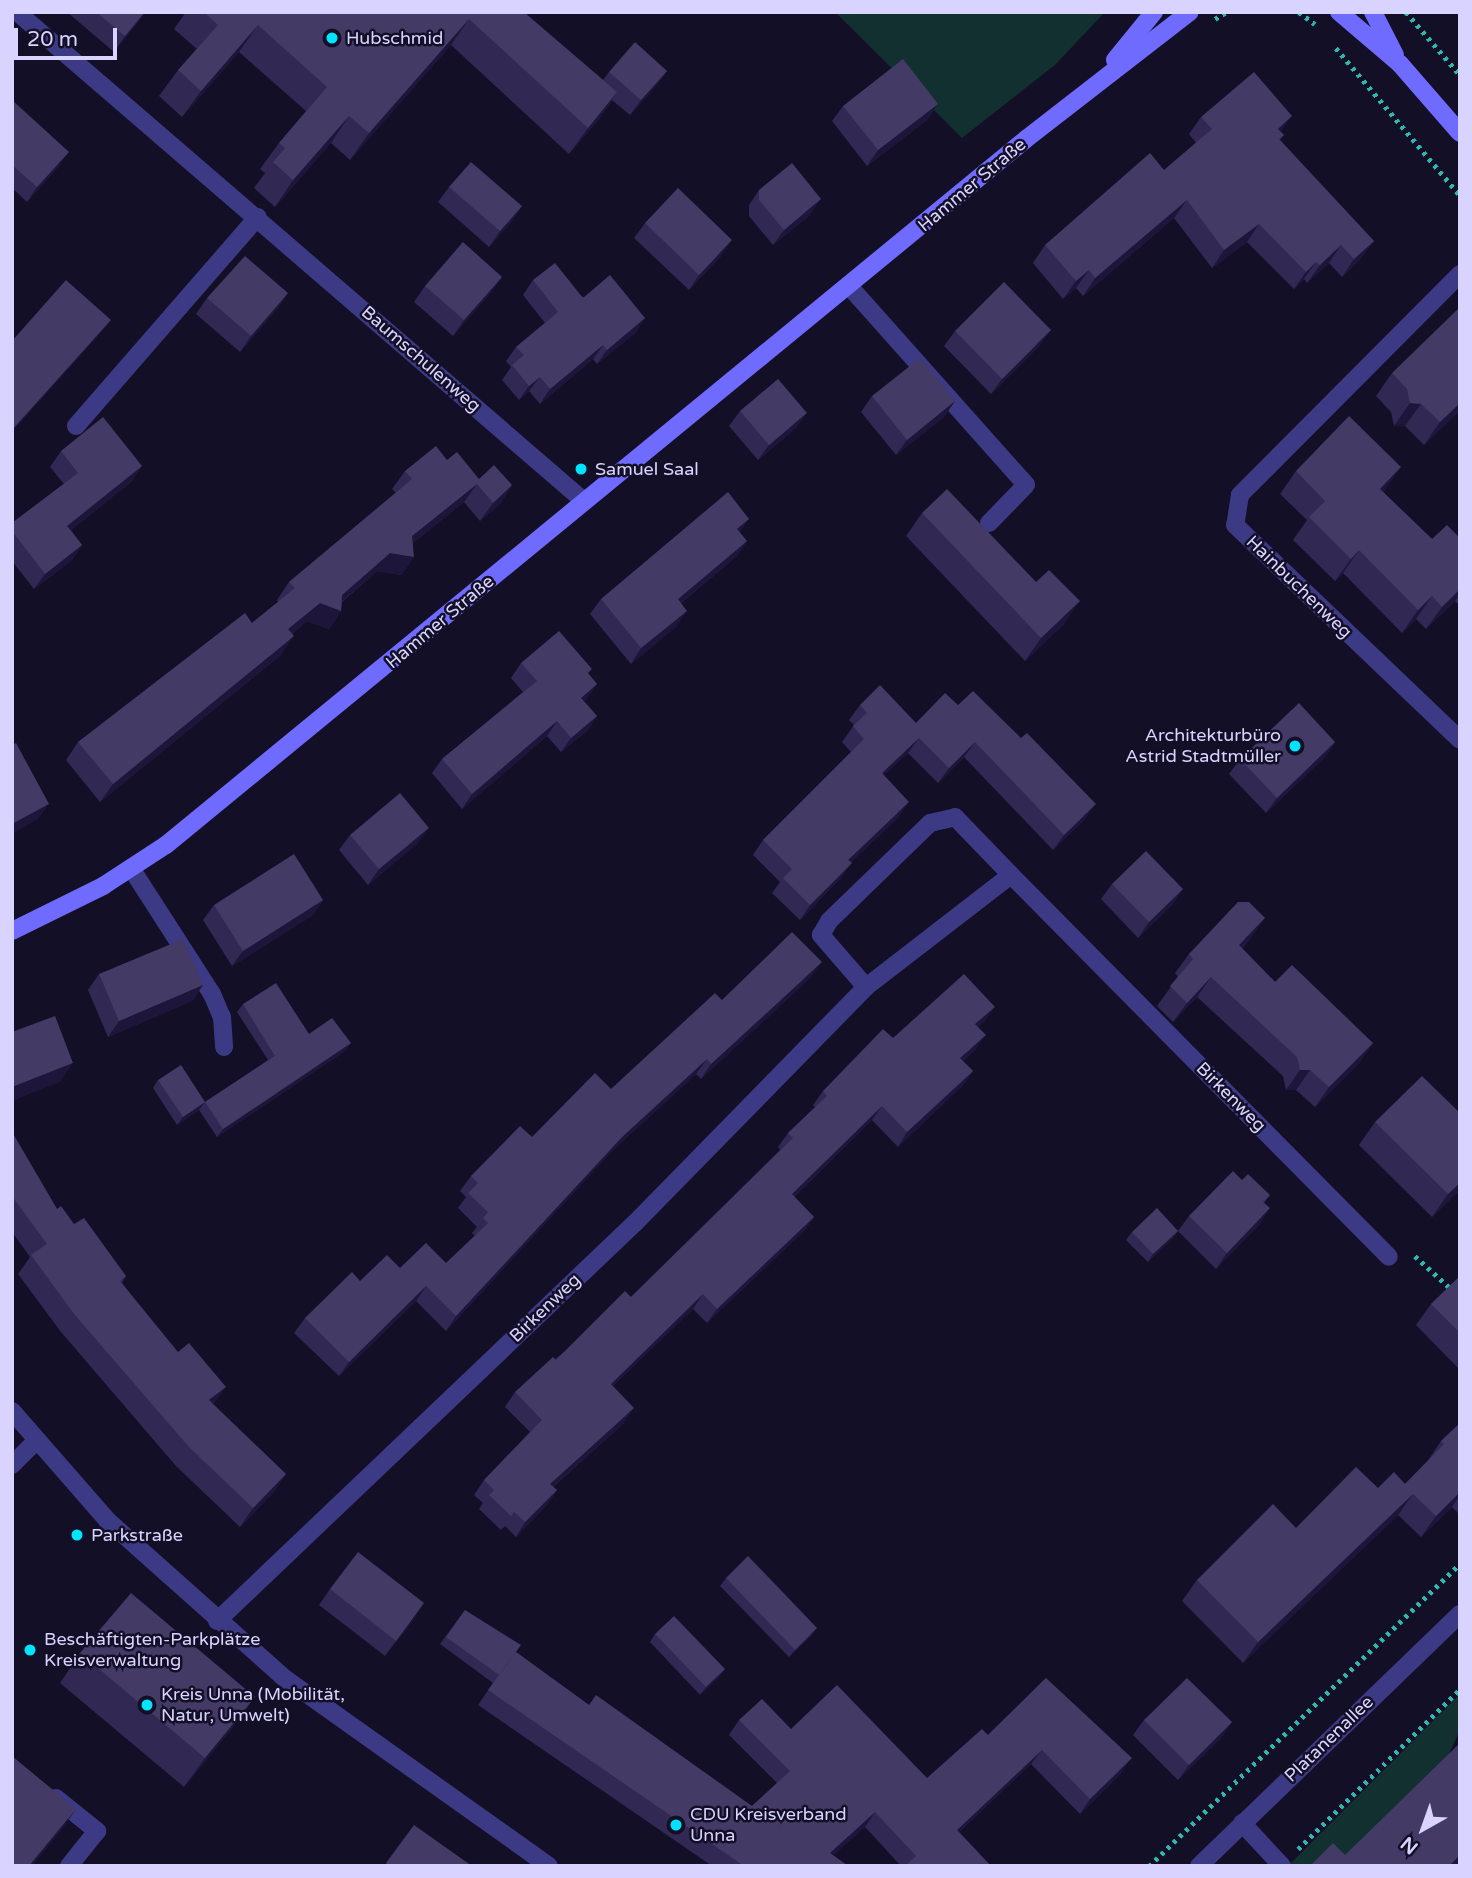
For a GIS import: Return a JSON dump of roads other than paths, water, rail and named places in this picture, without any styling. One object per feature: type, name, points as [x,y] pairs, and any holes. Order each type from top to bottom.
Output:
[{"type":"main road","name":"Hammer Straße","points":[[1095,84],[1154,12]]},
{"type":"main road","name":"Hammer Straße","points":[[12,931],[131,868],[166,845],[353,695],[584,501],[1095,84],[1190,12]]},
{"type":"main road","points":[[1339,12],[1400,64],[1460,133]]},
{"type":"main road","points":[[1373,12],[1400,64]]},
{"type":"street","name":"Baumschulenweg","points":[[17,12],[258,217],[584,501]]},
{"type":"street","points":[[75,426],[258,217]]},
{"type":"street","name":"Hainbuchenweg","points":[[1460,274],[1240,495],[1235,526],[1460,740]]},
{"type":"street","points":[[849,286],[1026,485],[989,523]]},
{"type":"street","name":"Birkenweg","points":[[866,987],[821,934],[829,921],[930,823],[955,817],[1390,1257]]},
{"type":"street","points":[[131,868],[212,995],[222,1017],[224,1047]]},
{"type":"street","name":"Birkenweg","points":[[217,1621],[635,1223],[866,987],[1011,874]]},
{"type":"street","points":[[12,1411],[107,1520],[217,1621],[307,1697],[549,1866]]},
{"type":"street","points":[[12,1465],[36,1441]]},
{"type":"street","name":"Platanenallee","points":[[1199,1866],[1460,1614]]},
{"type":"street","points":[[44,1788],[97,1831],[69,1866]]},
{"type":"street","points":[[1242,1823],[1282,1865]]},
{"type":"place","name":"Hubschmid","points":[[332,38]]},
{"type":"place","name":"Samuel Saal","points":[[581,469]]},
{"type":"place","name":"Architekturbüro Astrid Stadtmüller","points":[[1295,746]]},
{"type":"place","name":"Parkstraße","points":[[77,1535]]},
{"type":"place","name":"Beschäftigten-Parkplätze Kreisverwaltung","points":[[30,1650]]},
{"type":"place","name":"Kreis Unna (Mobilität, Natur, Umwelt)","points":[[147,1705]]},
{"type":"place","name":"CDU Kreisverband Unna","points":[[676,1825]]}]
